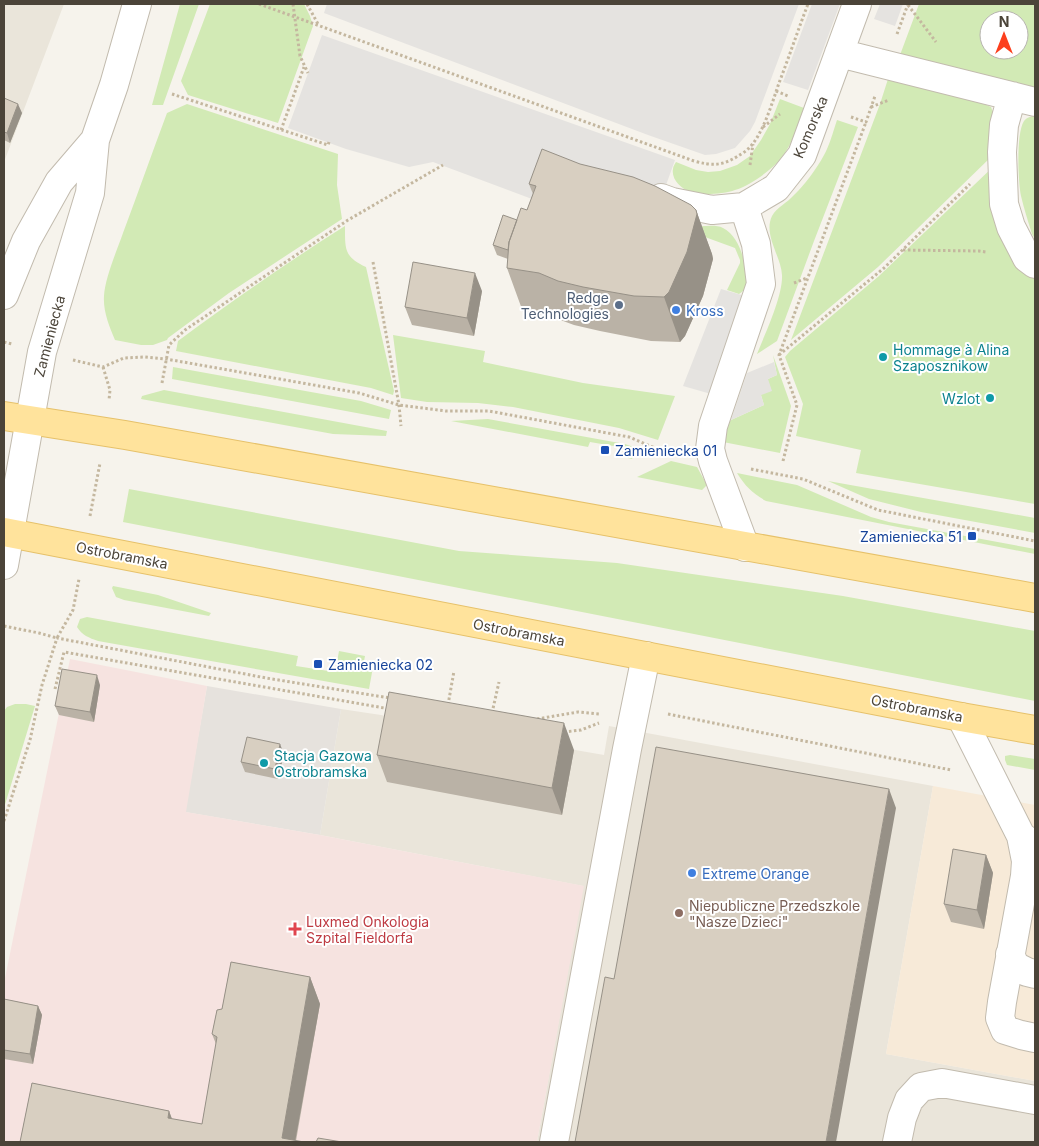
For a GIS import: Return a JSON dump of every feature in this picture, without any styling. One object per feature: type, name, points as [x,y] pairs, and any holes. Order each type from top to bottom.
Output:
[{"type":"main road","points":[[17,418],[125,435],[1035,598]]},
{"type":"main road","name":"Ostrobramska","points":[[7,533],[1035,730]]},
{"type":"street","name":"Zamieniecka","points":[[4,565],[17,418],[42,352],[90,193],[94,140],[114,85],[137,4]]},
{"type":"street","name":"Komorska","points":[[661,198],[712,210],[744,207],[776,188],[802,155],[857,4]]},
{"type":"street","points":[[839,53],[1024,99],[1004,125],[1002,152],[1004,204],[1011,227],[1031,261]]},
{"type":"street","name":"Zamieniecka","points":[[4,295],[26,240],[59,182],[94,140]]},
{"type":"street","points":[[744,207],[756,244],[762,284],[713,426],[710,449],[746,547]]},
{"type":"street","points":[[554,1142],[646,656]]},
{"type":"street","points":[[961,717],[1029,855],[1000,1018],[1004,1030],[1035,1038]]},
{"type":"street","points":[[1020,900],[1025,913],[1035,923]]},
{"type":"street","points":[[1010,954],[1014,966],[1035,974]]},
{"type":"street","points":[[897,1142],[902,1118],[909,1100],[921,1087],[942,1083],[1035,1100]]},
{"type":"path","points":[[259,4],[694,161],[717,165],[728,162],[736,157],[747,150],[755,141],[766,119],[808,4]]},
{"type":"path","points":[[293,4],[300,56],[308,73]]},
{"type":"path","points":[[307,4],[318,24]]},
{"type":"path","points":[[783,461],[797,405],[779,355],[866,122],[885,65]]},
{"type":"path","points":[[281,130],[304,66]]},
{"type":"path","points":[[172,94],[328,145],[329,142]]},
{"type":"path","points":[[820,107],[866,122]]},
{"type":"path","points":[[779,355],[884,268],[1002,152]]},
{"type":"path","points":[[162,383],[169,345],[185,330],[348,220],[443,165]]},
{"type":"path","points":[[902,250],[979,251],[1031,261]]},
{"type":"path","points":[[372,262],[399,405],[401,426]]},
{"type":"path","points":[[103,367],[124,358],[166,359],[359,393],[399,405],[446,411],[498,413],[629,437],[662,452],[803,479],[878,510],[1035,541]]},
{"type":"path","points":[[4,821],[30,740],[42,685],[57,638],[266,678],[390,698]]},
{"type":"path","points":[[55,689],[64,652],[394,709]]},
{"type":"path","points":[[447,707],[454,671]]},
{"type":"path","points":[[490,720],[499,682]]},
{"type":"path","points":[[536,719],[578,712],[636,715],[923,764]]},
{"type":"path","points":[[563,732],[581,730],[636,715]]},
{"type":"shaded area","points":[[4,4],[64,4],[4,162]]},
{"type":"shaded area","points":[[327,4],[799,4],[750,131],[735,148],[716,154],[705,155],[324,13]]},
{"type":"shaded area","points":[[812,4],[840,4],[808,90],[783,82]]},
{"type":"shaded area","points":[[880,4],[903,4],[895,26],[874,19]]},
{"type":"shaded area","points":[[322,35],[675,160],[656,213],[540,202],[433,162],[409,167],[346,149],[288,128]]},
{"type":"shaded area","points":[[721,289],[745,296],[711,394],[683,386]]},
{"type":"shaded area","points":[[774,362],[777,375],[768,379],[772,391],[761,395],[764,405],[731,420],[747,373]]},
{"type":"shaded area","name":"Luxmed Onkologia Szpital Fieldorfa","points":[[70,659],[207,686],[186,812],[320,835],[584,886],[537,1142],[4,1142],[4,983]]},
{"type":"shaded area","points":[[207,686],[341,709],[320,835],[185,812]]},
{"type":"shaded area","points":[[341,709],[604,755],[609,726],[933,786],[886,1054],[1035,1081],[1035,1142],[537,1142],[583,886],[320,835]]},
{"type":"shaded area","points":[[933,786],[1035,805],[1035,1081],[886,1054]]},
{"type":"green space","points":[[180,4],[199,4],[163,105],[152,105]]},
{"type":"green space","points":[[210,4],[304,4],[313,26],[278,123],[188,95],[181,81]]},
{"type":"green space","points":[[919,4],[1035,4],[1035,87],[1032,88],[900,55]]},
{"type":"green space","points":[[888,79],[977,101],[991,107],[996,120],[992,156],[878,267],[791,340],[880,104]]},
{"type":"green space","points":[[780,99],[804,108],[789,146],[778,162],[767,172],[741,188],[719,193],[695,193],[687,191],[677,183],[673,173],[673,167],[676,162],[696,170],[708,172],[720,171],[737,165],[750,156],[770,124]]},
{"type":"green space","points":[[187,104],[338,154],[337,185],[342,219],[229,293],[167,340],[153,345],[141,345],[115,340],[104,307],[105,289],[109,273],[167,113]]},
{"type":"green space","points":[[1035,116],[1035,239],[1021,196],[1018,157],[1021,127],[1026,119]]},
{"type":"green space","points":[[837,120],[858,127],[777,341],[757,354],[773,315],[782,284],[781,268],[771,238],[770,223],[772,216],[798,191],[817,167],[827,149]]},
{"type":"green space","points":[[996,164],[1035,274],[1035,504],[856,473],[861,450],[796,436],[803,404],[785,357],[879,276]]},
{"type":"green space","points":[[642,214],[689,225],[717,226],[728,231],[743,256],[748,279],[745,289],[739,294],[727,290],[740,263],[735,248]]},
{"type":"green space","points":[[345,226],[347,251],[353,260],[366,267],[394,391],[393,395],[371,388],[176,351],[178,341],[260,282]]},
{"type":"green space","points":[[393,335],[485,351],[483,362],[583,383],[675,396],[658,440],[619,428],[513,407],[478,403],[427,402],[401,398]]},
{"type":"green space","points":[[773,355],[791,406],[780,453],[723,442],[724,428],[731,420],[764,405],[761,395],[768,379],[777,375]]},
{"type":"green space","points":[[173,367],[361,401],[391,410],[389,419],[172,379]]},
{"type":"green space","points":[[164,390],[387,431],[386,436],[333,434],[141,399],[142,396]]},
{"type":"green space","points":[[488,419],[625,444],[651,453],[640,456],[634,455],[632,459],[624,457],[625,448],[590,442],[588,447],[451,421]]},
{"type":"green space","points":[[671,461],[697,467],[707,485],[702,490],[637,477]]},
{"type":"green space","points":[[737,473],[797,485],[871,517],[889,522],[1035,549],[1035,554],[766,501],[750,489]]},
{"type":"green space","points":[[828,481],[1035,518],[1035,533],[921,512],[869,499]]},
{"type":"green space","points":[[129,489],[459,551],[617,563],[843,596],[1035,631],[1035,701],[123,522]]},
{"type":"green space","points":[[113,586],[158,595],[211,613],[209,616],[124,600],[116,597]]},
{"type":"green space","points":[[87,617],[298,656],[296,666],[335,672],[339,651],[365,656],[363,666],[373,667],[369,689],[98,641],[86,636],[77,627],[80,619]]},
{"type":"green space","points":[[15,704],[35,706],[4,808],[4,711],[7,707]]},
{"type":"green space","points":[[1005,756],[1035,759],[1035,770],[1007,765]]},
{"type":"building","points":[[4,98],[18,104],[7,133],[4,132]]},
{"type":"building","points":[[542,149],[580,164],[633,177],[655,186],[691,205],[696,210],[697,214],[687,252],[669,292],[664,297],[634,296],[583,287],[558,281],[539,273],[507,268],[509,242],[521,208],[527,210],[536,186],[529,184]]},
{"type":"building","points":[[503,215],[517,220],[508,250],[493,245]]},
{"type":"building","points":[[413,262],[475,273],[467,318],[405,307]]},
{"type":"building","points":[[62,669],[97,675],[90,712],[55,706]]},
{"type":"building","points":[[389,692],[564,723],[552,788],[377,755]]},
{"type":"building","points":[[247,737],[280,744],[275,769],[241,762]]},
{"type":"building","points":[[656,747],[889,789],[826,1142],[575,1142],[605,977],[614,979]]},
{"type":"building","points":[[953,849],[986,855],[977,910],[944,904]]},
{"type":"building","points":[[231,962],[310,977],[282,1138],[304,1142],[20,1142],[32,1083],[169,1111],[168,1118],[202,1124],[217,1037],[212,1034],[217,1010],[222,1009]]},
{"type":"building","points":[[4,999],[38,1006],[30,1054],[4,1050]]},
{"type":"building","points":[[318,1138],[342,1142],[316,1142]]},
{"type":"place","name":"Redge Technologies","points":[[619,305]]},
{"type":"place","name":"Kross","points":[[676,310]]},
{"type":"place","name":"Hommage à Alina Szaposznikow","points":[[883,357]]},
{"type":"place","name":"Wzlot","points":[[990,398]]},
{"type":"place","name":"Zamieniecka 01","points":[[605,450]]},
{"type":"place","name":"Zamieniecka 51","points":[[972,536]]},
{"type":"place","name":"Zamieniecka 02","points":[[318,664]]},
{"type":"place","name":"Stacja Gazowa Ostrobramska","points":[[264,763]]},
{"type":"place","name":"Extreme Orange","points":[[692,873]]},
{"type":"place","name":"Niepubliczne Przedszkole \"Nasze Dzieci\"","points":[[679,913]]},
{"type":"place","name":"Luxmed Onkologia Szpital Fieldorfa","points":[[295,929]]}]
